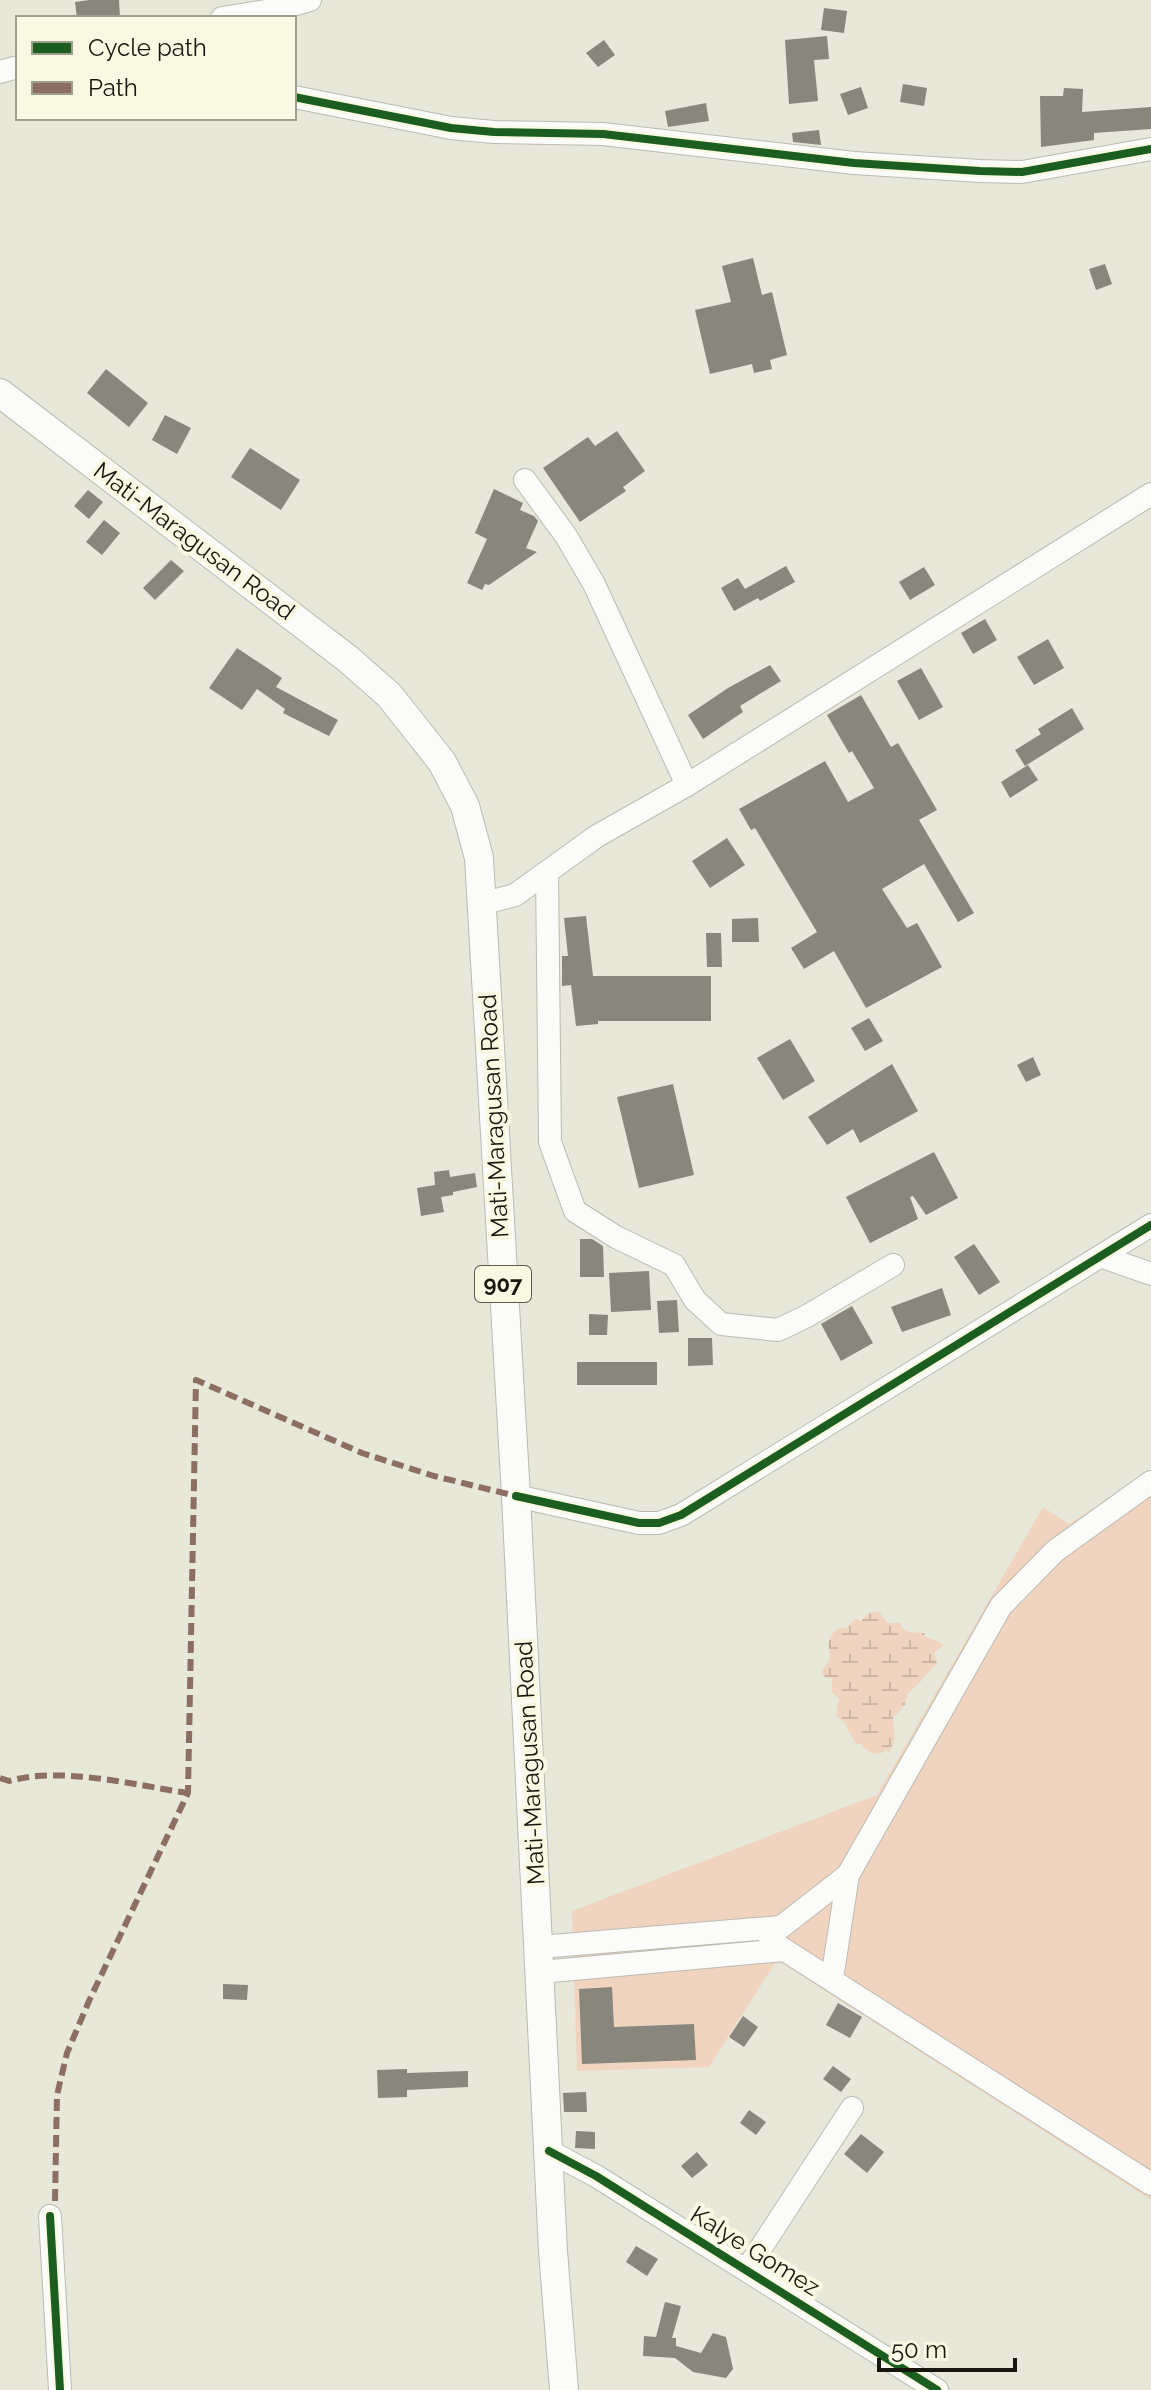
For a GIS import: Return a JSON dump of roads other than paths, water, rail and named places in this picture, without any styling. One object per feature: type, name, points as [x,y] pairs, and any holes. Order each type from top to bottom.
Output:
[{"type":"main road","name":"Mati-Maragusan Road","points":[[0,393],[292,614],[389,695],[442,762],[465,806],[479,858],[516,1496],[553,2251],[564,2390]]},
{"type":"street","points":[[235,16],[310,0]]},
{"type":"street","points":[[296,97],[451,128],[603,134],[854,163],[980,171],[1022,172],[1151,149]]},
{"type":"street","points":[[525,480],[566,536],[594,584],[687,785]]},
{"type":"street","points":[[481,904],[515,895],[597,836],[687,785],[1151,494]]},
{"type":"street","points":[[547,872],[550,1142],[575,1211],[616,1237],[674,1265],[695,1300],[721,1324],[778,1330],[893,1265]]},
{"type":"street","points":[[516,1496],[639,1523],[659,1523],[681,1515],[1151,1225]]},
{"type":"street","points":[[1103,1257],[1151,1274]]},
{"type":"street","points":[[832,1979],[848,1875],[1001,1606],[1055,1551],[1151,1482]]},
{"type":"street","points":[[848,1875],[770,1939],[1151,2184]]},
{"type":"street","points":[[540,1959],[573,1944],[781,1927]]},
{"type":"street","points":[[608,1942],[610,1966]]},
{"type":"street","points":[[540,1959],[574,1969],[784,1950]]},
{"type":"street","points":[[747,2269],[852,2108]]},
{"type":"street","name":"Kalye Gomez","points":[[549,2151],[596,2176],[747,2269],[937,2390]]},
{"type":"street","points":[[50,2216],[60,2390]]}]
